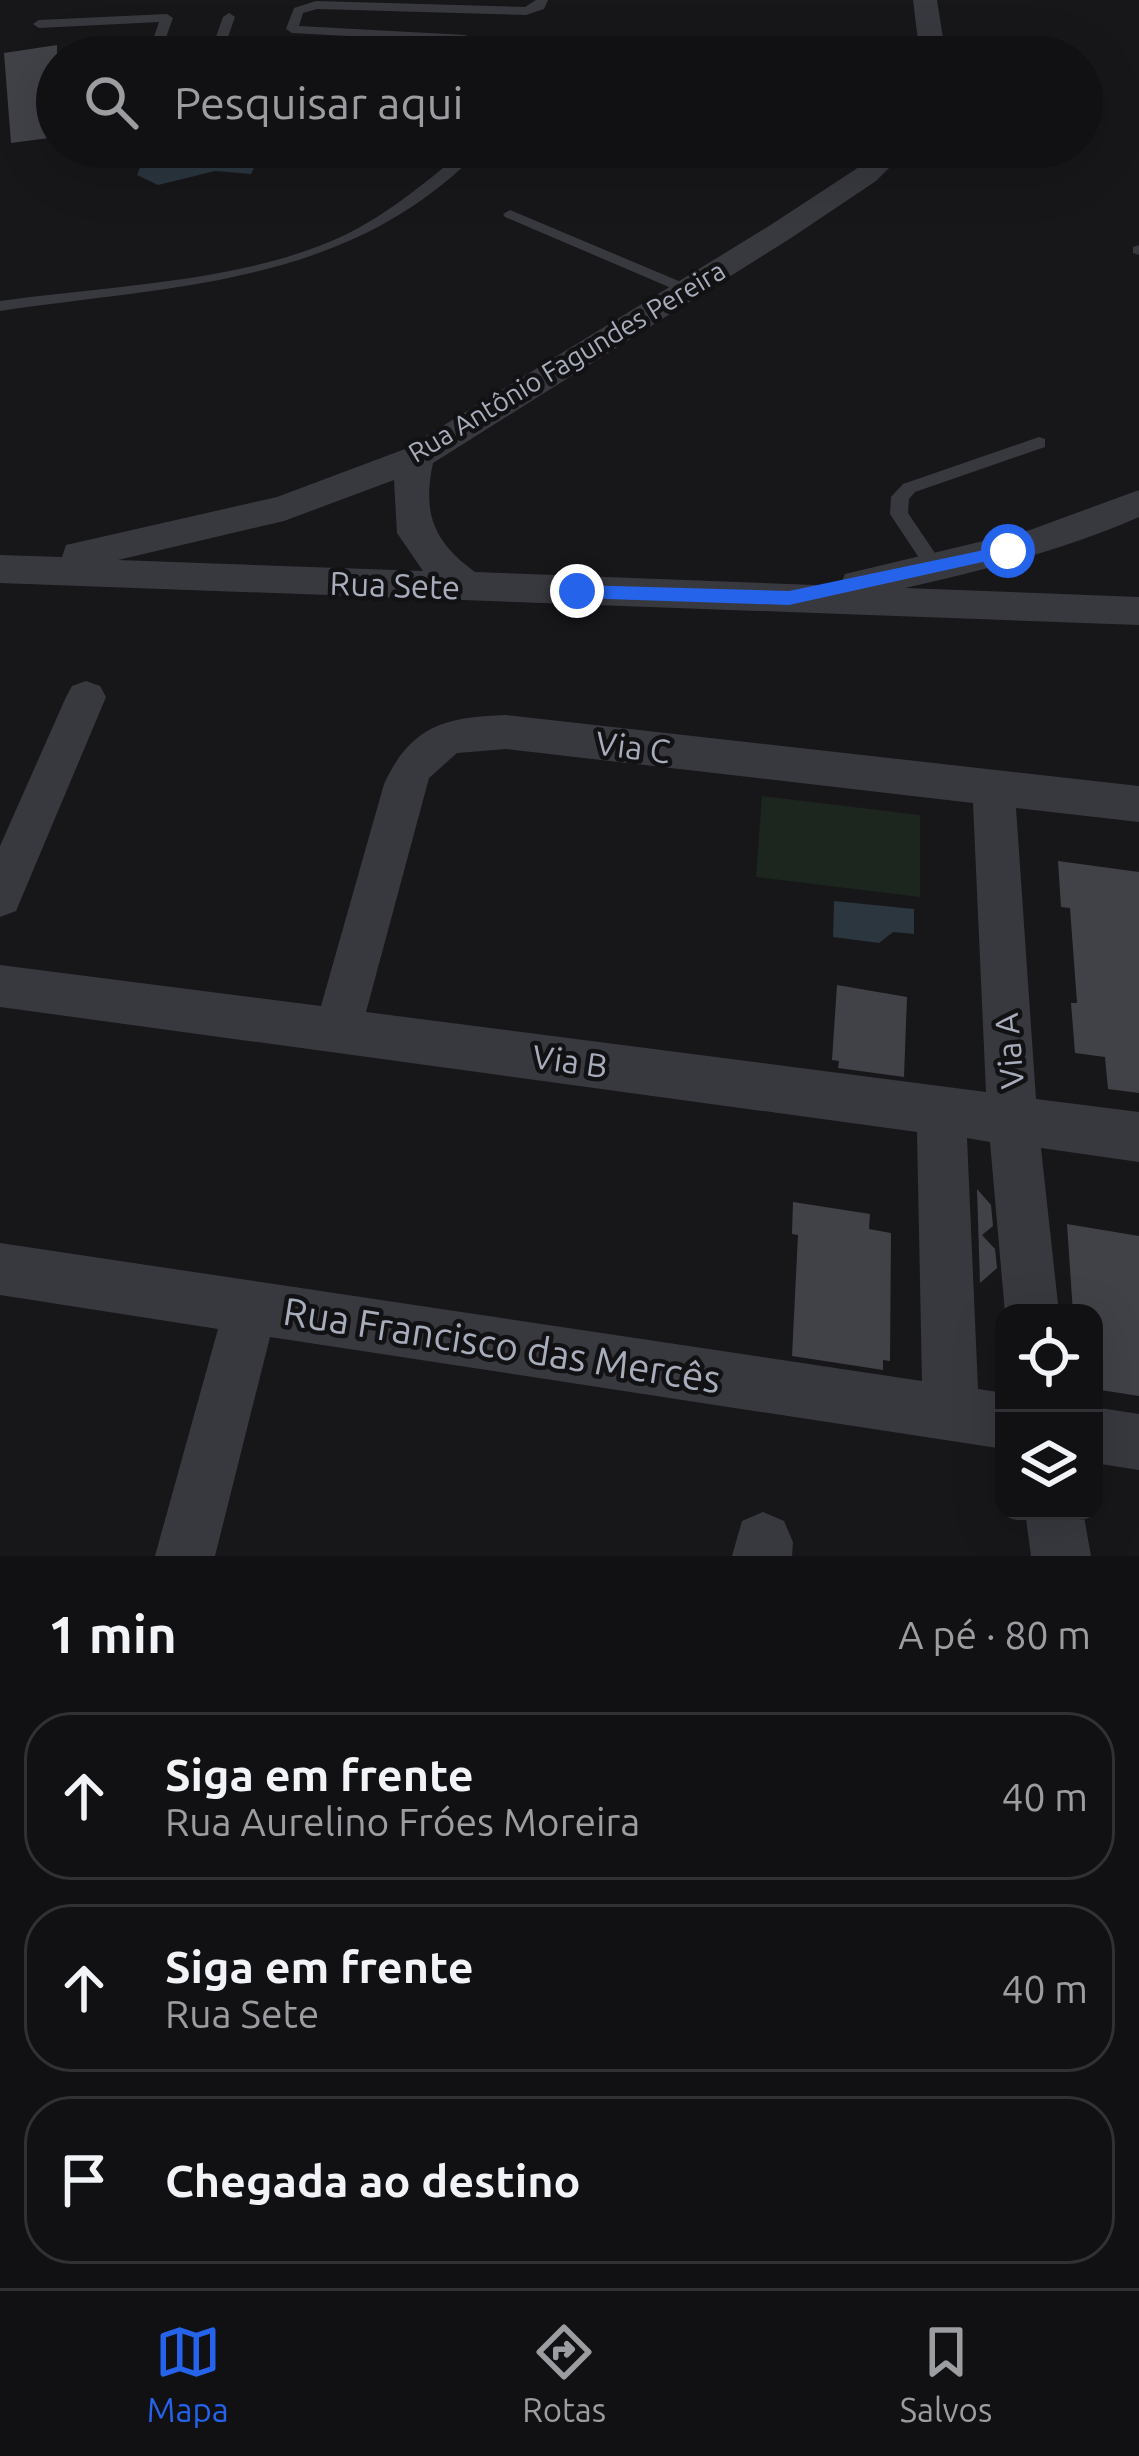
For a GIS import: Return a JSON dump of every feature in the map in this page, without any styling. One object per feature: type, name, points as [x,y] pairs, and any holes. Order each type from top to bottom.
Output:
[{"type":"street","points":[[925,0],[930,36]]},
{"type":"street","name":"Rua Antônio Fagundes Pereira","points":[[0,569],[220,527],[345,487],[417,457],[688,290],[874,168]]},
{"type":"street","points":[[417,457],[406,509],[416,539],[440,568],[469,587]]},
{"type":"street","points":[[789,598],[936,568],[1091,526],[1139,503]]},
{"type":"street","name":"Rua Sete","points":[[0,569],[789,598]]},
{"type":"street","points":[[789,598],[1139,611]]},
{"type":"street","points":[[0,897],[86,697]]},
{"type":"street","name":"Via C","points":[[338,1030],[405,784],[414,759],[436,742],[468,733],[506,733],[1139,804]]},
{"type":"street","name":"Via A","points":[[994,788],[1007,1058],[1032,1304]]},
{"type":"street","name":"Via B","points":[[0,986],[1139,1138]]},
{"type":"street","points":[[941,1110],[951,1413]]},
{"type":"street","name":"Rua Francisco das Mercês","points":[[0,1270],[995,1420]]},
{"type":"street","points":[[185,1556],[251,1307]]},
{"type":"street","points":[[1103,1436],[1139,1442]]},
{"type":"street","points":[[1055,1520],[1061,1556]]},
{"type":"lane","points":[[423,36],[292,29],[298,11],[316,5],[526,11],[540,6],[542,0]]},
{"type":"lane","points":[[222,36],[229,17]]},
{"type":"lane","points":[[39,24],[167,18],[161,36]]},
{"type":"lane","points":[[0,306],[248,268],[333,245],[360,233],[448,168]]},
{"type":"lane","points":[[510,214],[688,290]]},
{"type":"lane","points":[[936,568],[899,514],[900,497],[909,488],[1039,443]]},
{"type":"shaded area","points":[[140,168],[254,168],[251,174],[215,171],[158,185],[137,175]]},
{"type":"shaded area","points":[[762,796],[920,815],[920,897],[756,877]]},
{"type":"shaded area","points":[[834,901],[914,909],[914,934],[893,932],[879,943],[833,937]]},
{"type":"building","points":[[36,48],[36,140],[11,143],[4,53]]},
{"type":"building","points":[[1058,861],[1139,872],[1139,1093],[1108,1089],[1105,1057],[1075,1053],[1071,1003],[1077,1003],[1070,908],[1061,907]]},
{"type":"building","points":[[837,985],[907,997],[904,1077],[838,1068],[839,1061],[832,1060]]},
{"type":"building","points":[[977,1189],[991,1205],[993,1226],[982,1235],[995,1249],[997,1268],[980,1283]]},
{"type":"building","points":[[793,1202],[870,1214],[869,1229],[891,1233],[890,1361],[883,1360],[883,1370],[792,1356],[798,1235],[792,1234]]},
{"type":"building","points":[[1067,1224],[1139,1236],[1139,1396],[1103,1390],[1103,1304],[1072,1304]]},
{"type":"route","points":[[577,591],[789,598],[1008,551]]}]
